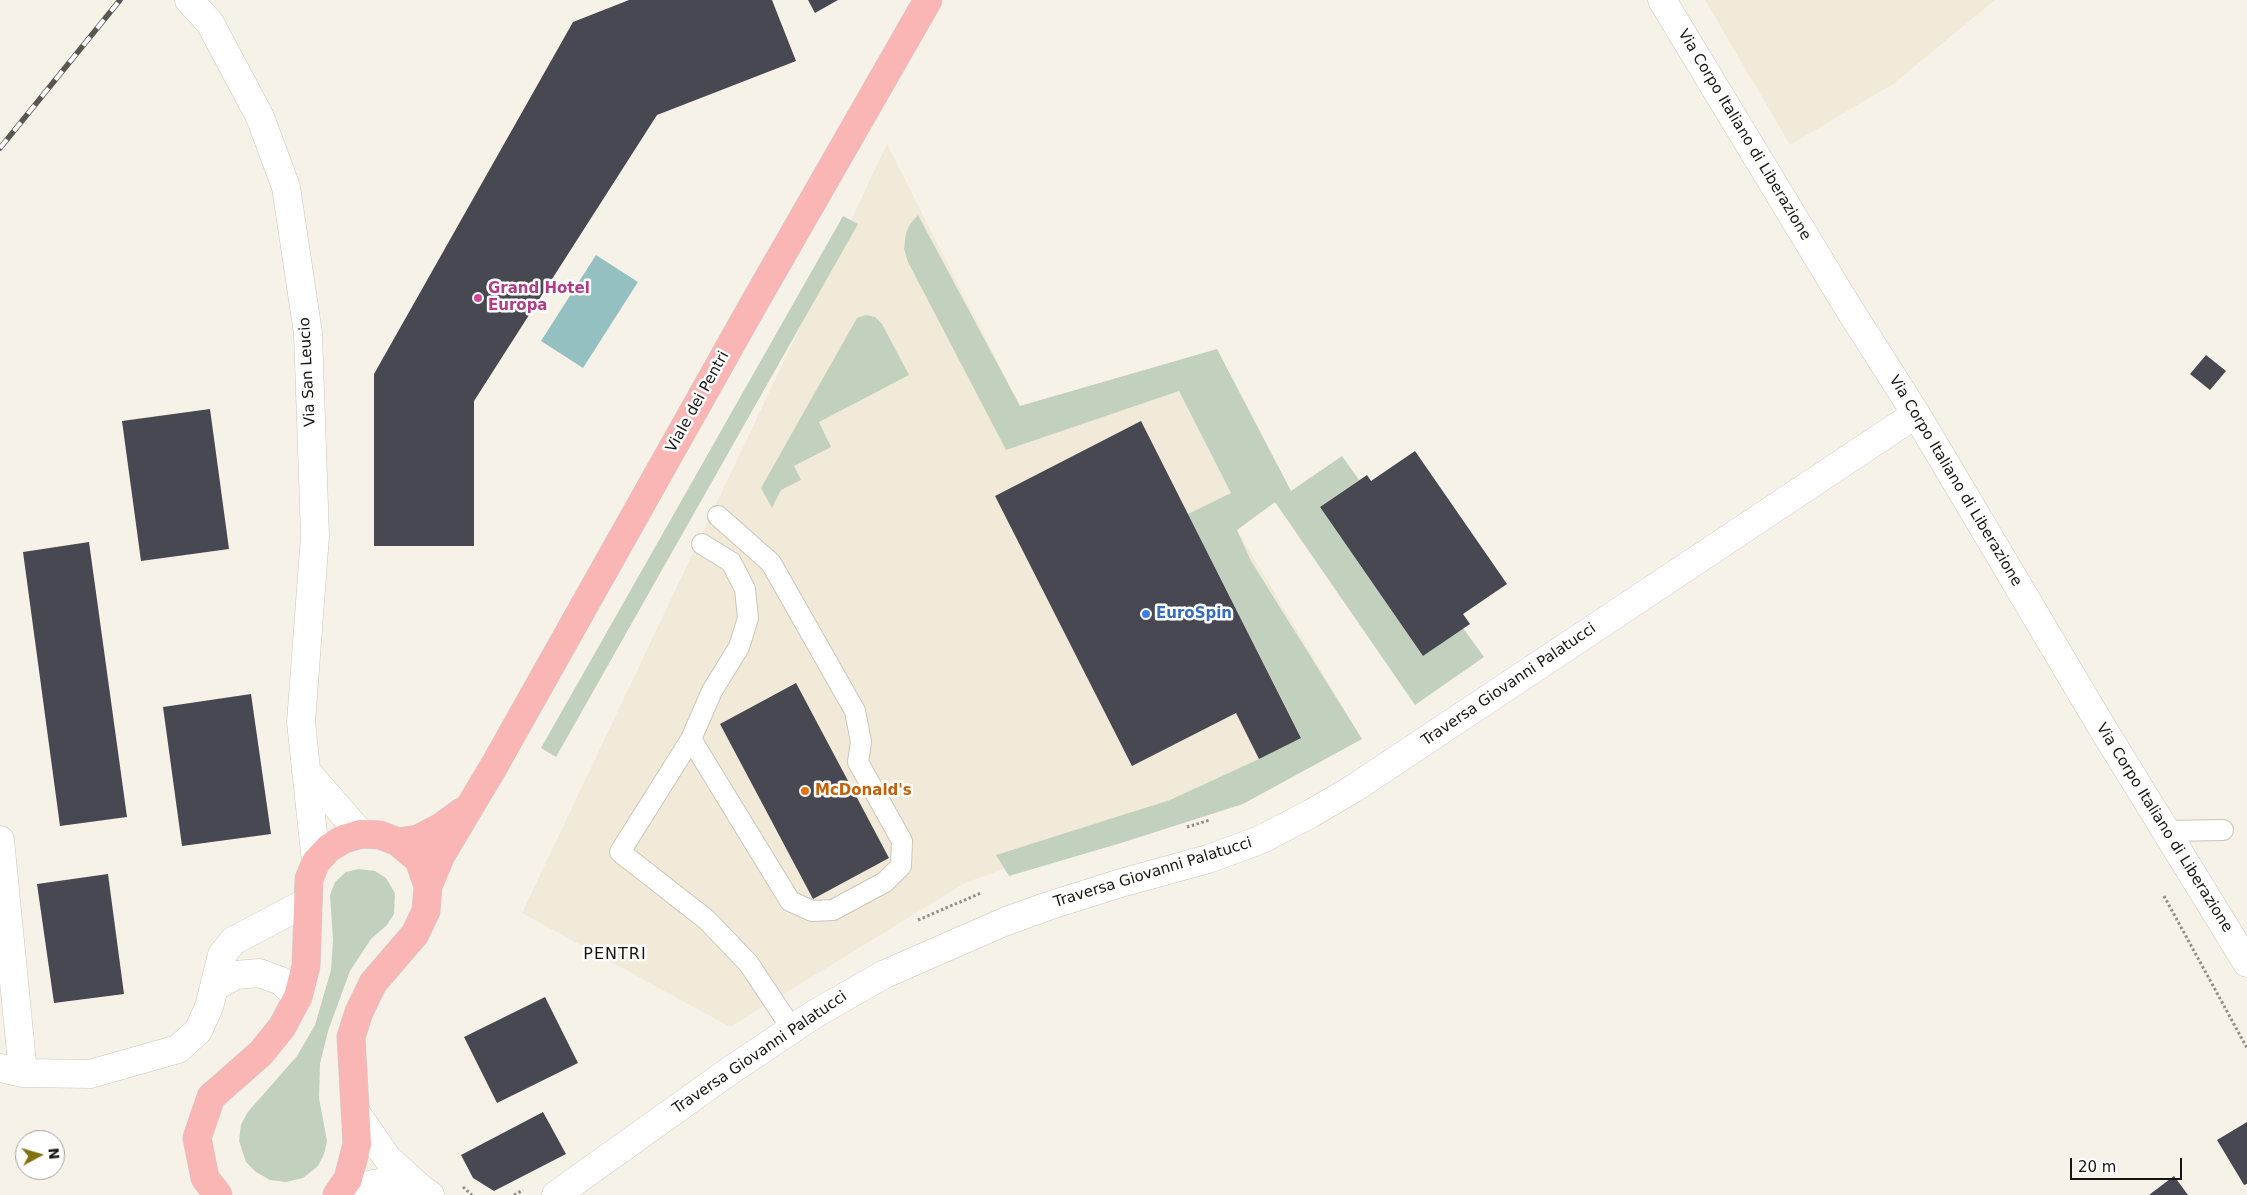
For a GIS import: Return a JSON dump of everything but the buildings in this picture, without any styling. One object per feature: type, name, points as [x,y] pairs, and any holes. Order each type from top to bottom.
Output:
[{"type":"main road","name":"Viale dei Pentri","points":[[428,886],[441,855],[928,0]]},
{"type":"main road","name":"Viale dei Pentri","points":[[398,842],[418,839],[441,827],[470,806]]},
{"type":"main road","points":[[207,1189],[197,1138],[211,1097],[261,1052],[282,1027],[298,998],[306,966],[309,878],[316,862],[329,848],[344,839],[361,834],[380,835],[398,842],[419,860],[428,886],[426,911],[415,934],[373,982],[351,1037],[357,1144],[348,1179],[337,1195]]},
{"type":"street","name":"Via San Leucio","points":[[189,0],[210,23],[260,117],[286,188],[308,334],[314,517],[313,565],[301,722],[316,862]]},
{"type":"street","name":"Via Corpo Italiano di Liberazione","points":[[1662,0],[1846,304],[1916,414],[2247,963]]},
{"type":"street","name":"Traversa Giovanni Palatucci","points":[[556,1195],[731,1070],[792,1029],[885,974],[977,932],[1048,906],[1208,859],[1260,840],[1310,814],[1353,789],[1916,414]]},
{"type":"street","points":[[306,771],[361,834]]},
{"type":"street","points":[[0,840],[12,1070],[90,1074],[178,1050],[198,1031],[216,986],[222,955],[233,941],[307,902]]},
{"type":"street","points":[[216,986],[236,975],[259,973],[281,981],[298,998]]},
{"type":"street","points":[[356,1113],[388,1159],[424,1191]]},
{"type":"street","points":[[343,1195],[359,1187],[379,1183],[424,1191]]},
{"type":"lane","points":[[691,739],[790,901],[812,911],[833,910],[885,882],[900,866],[902,841],[858,762],[861,742],[855,711],[771,562],[718,516]]},
{"type":"lane","points":[[702,544],[731,562],[745,589],[748,618],[739,647],[712,691],[691,739],[620,852],[708,920],[749,964],[792,1029]]},
{"type":"lane","points":[[2166,831],[2223,830]]},
{"type":"path","points":[[1186,828],[1214,818]]},
{"type":"path","points":[[917,921],[986,891]]},
{"type":"path","points":[[458,1183],[472,1195]]},
{"type":"path","points":[[514,1195],[528,1188]]},
{"type":"shaded area","points":[[1705,0],[1995,0],[1893,84],[1790,145]]},
{"type":"shaded area","points":[[887,144],[1020,406],[1217,349],[1291,491],[1237,530],[1362,739],[965,883],[730,1027],[522,913]]},
{"type":"green space","points":[[918,215],[1020,406],[1217,349],[1291,491],[1342,456],[1359,480],[1320,507],[1423,656],[1463,628],[1484,657],[1415,705],[1275,502],[1237,530],[1251,561],[1362,739],[1243,804],[1009,876],[996,855],[1170,800],[1259,759],[1301,737],[1188,514],[1231,493],[1179,391],[1006,450],[908,262],[904,249],[906,233],[910,224]]},
{"type":"green space","points":[[843,216],[858,224],[556,757],[541,748]]},
{"type":"green space","points":[[866,315],[875,317],[882,324],[909,375],[819,422],[831,447],[794,466],[801,480],[781,490],[772,508],[761,488],[857,318]]},
{"type":"green space","points":[[359,869],[375,871],[386,878],[395,893],[394,914],[387,925],[371,939],[350,971],[328,1031],[320,1064],[319,1098],[327,1141],[324,1154],[318,1166],[303,1178],[286,1182],[270,1180],[256,1172],[246,1162],[239,1141],[241,1125],[247,1113],[297,1056],[315,1025],[331,970],[333,940],[330,895],[335,882],[346,872]]},
{"type":"water","points":[[596,255],[638,282],[583,368],[541,341]]},
{"type":"railway","points":[[0,148],[120,0]]},
{"type":"place","name":"Grand Hotel Europa","points":[[478,298]]},
{"type":"place","name":"EuroSpin","points":[[1146,614]]},
{"type":"place","name":"McDonald's","points":[[805,791]]},
{"type":"district","name":"PENTRI","points":[[615,955]]}]
